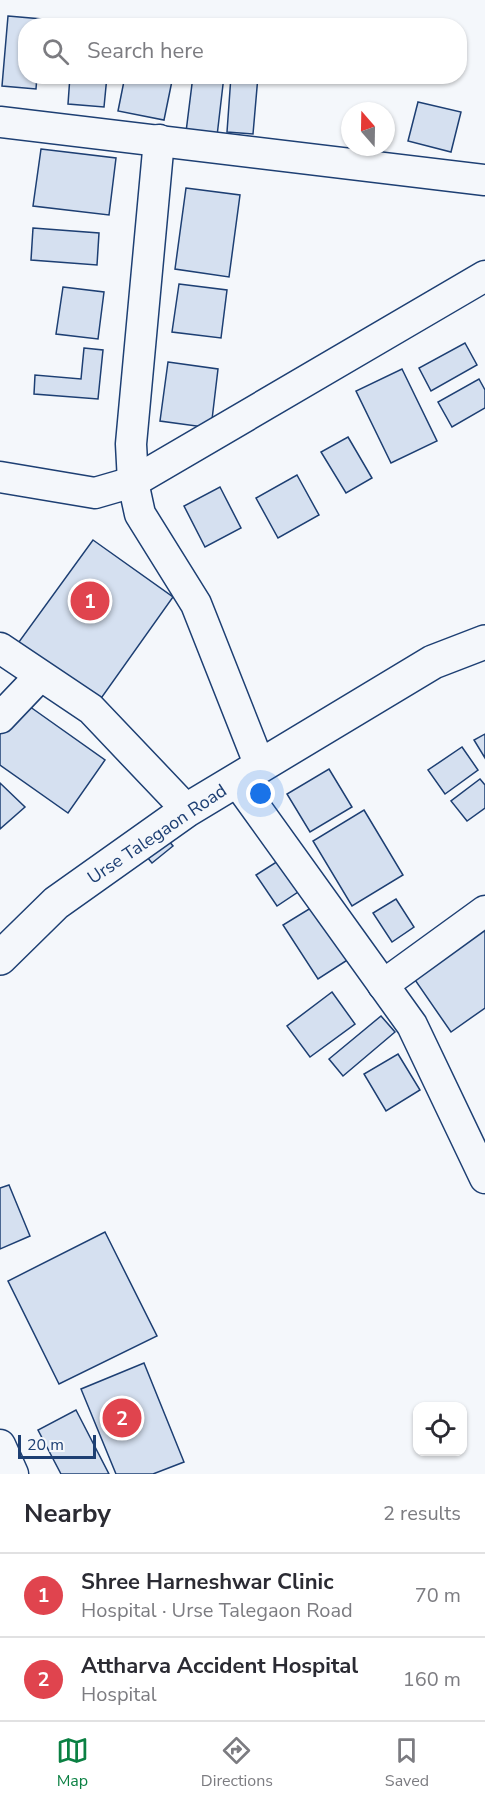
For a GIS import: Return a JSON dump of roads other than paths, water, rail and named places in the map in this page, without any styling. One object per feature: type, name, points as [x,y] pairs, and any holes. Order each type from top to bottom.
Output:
[{"type":"highway","name":"Urse Talegaon Road","points":[[0,958],[56,903],[188,810],[433,662],[485,642]]},
{"type":"street","points":[[0,122],[485,180]]},
{"type":"street","points":[[159,140],[131,444],[132,482],[140,514],[196,604],[248,773],[383,985],[412,1025],[485,1178]]},
{"type":"street","points":[[0,477],[95,493],[132,482],[485,276]]},
{"type":"street","points":[[0,648],[91,710],[188,810]]},
{"type":"street","points":[[0,718],[40,676]]},
{"type":"street","points":[[383,985],[485,911]]},
{"type":"street","points":[[0,1445],[13,1474]]},
{"type":"place","name":"Shree Harneshwar Clinic","points":[[90,601]]},
{"type":"place","name":"Attharva Accident Hospital","points":[[122,1418]]}]
